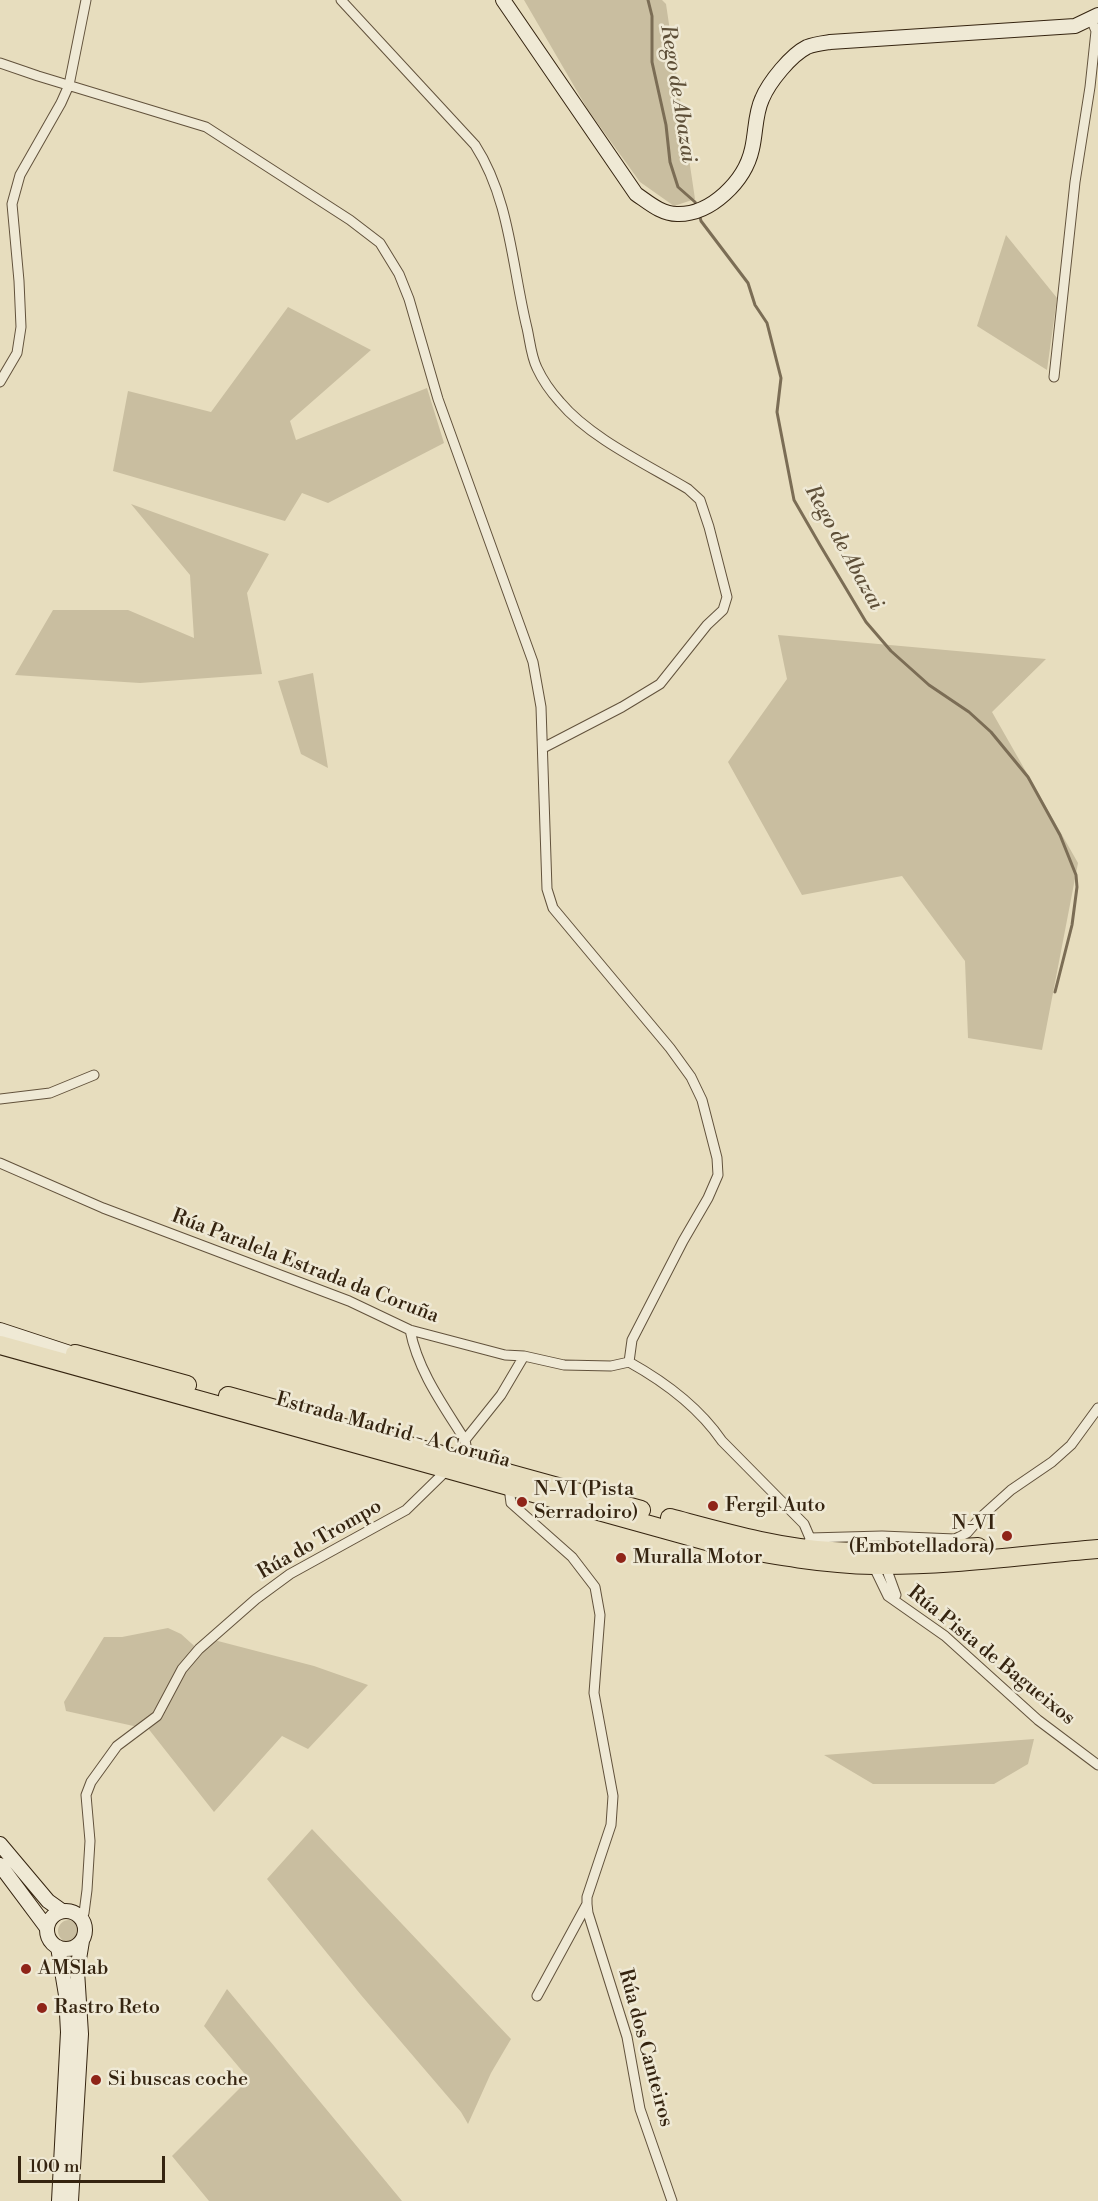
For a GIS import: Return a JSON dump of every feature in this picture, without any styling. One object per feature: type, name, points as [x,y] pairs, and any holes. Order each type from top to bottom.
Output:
[{"type":"highway","name":"Estrada Madrid - A Coruña","points":[[0,1336],[447,1470],[725,1546],[796,1559],[880,1569],[1098,1549]]},
{"type":"highway","name":"Estrada Madrid - A Coruña","points":[[0,1345],[75,1360],[765,1542],[809,1543],[831,1551],[904,1552],[959,1542],[1098,1537]]},
{"type":"main road","points":[[503,0],[636,194],[654,207],[675,214],[695,212],[715,202],[730,187],[743,170],[752,150],[762,98],[793,57],[808,47],[830,42],[1075,26],[1095,17]]},
{"type":"main road","points":[[0,1330],[75,1360]]},
{"type":"main road","points":[[0,1350],[75,1360]]},
{"type":"main road","points":[[0,1844],[48,1901],[62,1911]]},
{"type":"main road","points":[[0,1865],[47,1928],[50,1940],[58,1947],[68,1949],[82,1941]]},
{"type":"main road","points":[[47,1928],[51,1917],[62,1911],[69,1911],[80,1917],[86,1929],[77,1971],[81,2034],[71,2201]]},
{"type":"main road","points":[[58,1947],[66,1995],[68,2032],[59,2201]]},
{"type":"street","points":[[0,382],[17,353],[21,327],[12,204],[20,175],[69,85],[86,0]]},
{"type":"street","points":[[341,0],[475,145],[485,160],[498,196],[510,242],[520,302],[536,366],[544,381],[561,404],[584,425],[688,489],[700,501],[709,527],[727,597],[723,610],[660,684],[622,707],[543,748]]},
{"type":"street","points":[[1054,377],[1076,182],[1090,87],[1096,31],[1095,17]]},
{"type":"street","points":[[0,63],[206,127],[350,220],[380,243],[399,274],[409,299],[438,399],[533,662],[541,707],[547,889],[553,908],[670,1048],[691,1077],[702,1100],[717,1158],[718,1175],[708,1198],[632,1340],[628,1362],[650,1374],[687,1401],[711,1425],[722,1441],[804,1524],[809,1543],[872,1539],[955,1539],[959,1542],[1011,1490],[1052,1462],[1071,1445],[1098,1408]]},
{"type":"street","points":[[0,1099],[50,1093],[94,1075]]},
{"type":"street","name":"Rúa Paralela Estrada da Coruña","points":[[0,1163],[103,1208],[349,1301],[410,1330],[505,1355],[524,1356],[564,1365],[611,1366],[628,1362]]},
{"type":"street","points":[[410,1330],[412,1344],[424,1373],[465,1440],[467,1451],[464,1461]]},
{"type":"street","points":[[465,1440],[501,1395],[524,1356]]},
{"type":"street","name":"Rúa do Trompo","points":[[80,1917],[84,1913],[90,1841],[86,1795],[91,1782],[117,1746],[156,1716],[183,1669],[194,1655],[256,1599],[290,1574],[406,1510],[447,1470]]},
{"type":"street","points":[[509,1487],[511,1503],[572,1557],[595,1587],[600,1615],[594,1693],[613,1796],[611,1825],[587,1897],[587,1904],[537,1996]]},
{"type":"street","points":[[880,1569],[896,1595],[893,1599]]},
{"type":"street","name":"Rúa Pista de Bagueixos","points":[[880,1569],[884,1592],[945,1636],[1038,1720],[1098,1765]]},
{"type":"street","name":"Rúa dos Canteiros","points":[[587,1904],[588,1914],[627,2037],[640,2109],[672,2201]]},
{"type":"shaded area","points":[[524,0],[662,0],[666,4],[695,199],[674,206],[640,182],[588,110]]},
{"type":"shaded area","points":[[1006,235],[1057,298],[1047,370],[977,326]]},
{"type":"shaded area","points":[[288,307],[371,350],[290,421],[296,440],[427,388],[444,443],[328,503],[302,493],[285,521],[113,471],[128,391],[211,412]]},
{"type":"shaded area","points":[[131,504],[269,554],[247,593],[262,674],[140,683],[15,675],[53,610],[128,610],[194,638],[190,575]]},
{"type":"shaded area","points":[[778,635],[1046,659],[992,712],[1078,863],[1042,1050],[968,1038],[965,961],[902,876],[802,895],[728,762],[787,679]]},
{"type":"shaded area","points":[[313,673],[328,768],[301,754],[278,681]]},
{"type":"shaded area","points":[[168,1628],[181,1634],[201,1652],[214,1640],[314,1666],[368,1685],[308,1749],[282,1736],[214,1812],[147,1727],[66,1711],[64,1702],[104,1637],[122,1637]]},
{"type":"shaded area","points":[[1034,1739],[1028,1764],[994,1784],[873,1784],[824,1755]]},
{"type":"shaded area","points":[[312,1829],[511,2039],[491,2073],[468,2124],[461,2112],[361,1995],[267,1879]]},
{"type":"shaded area","points":[[69,1920],[77,1923],[80,1931],[77,1939],[69,1942],[61,1939],[58,1931],[61,1923]]},
{"type":"shaded area","points":[[227,1989],[402,2201],[209,2201],[172,2156],[249,2079],[204,2026]]},
{"type":"waterway","name":"Rego de Abazai","points":[[648,0],[652,16],[652,62],[666,125],[670,162],[678,187],[695,202],[697,207]]},
{"type":"waterway","name":"Rego de Abazai","points":[[699,213],[701,221],[748,283],[755,305],[767,323],[781,378],[777,412],[794,500],[820,545],[866,622],[891,651],[929,685],[969,712],[991,732],[1028,777],[1060,835],[1076,875],[1077,887],[1072,925],[1055,992]]},
{"type":"place","name":"N-VI (Pista Serradoiro)","points":[[522,1502]]},
{"type":"place","name":"Fergil Auto","points":[[713,1506]]},
{"type":"place","name":"N-VI (Embotelladora)","points":[[1007,1536]]},
{"type":"place","name":"Muralla Motor","points":[[621,1558]]},
{"type":"place","name":"AMSlab","points":[[26,1969]]},
{"type":"place","name":"Rastro Reto","points":[[42,2008]]},
{"type":"place","name":"Si buscas coche","points":[[96,2080]]}]
